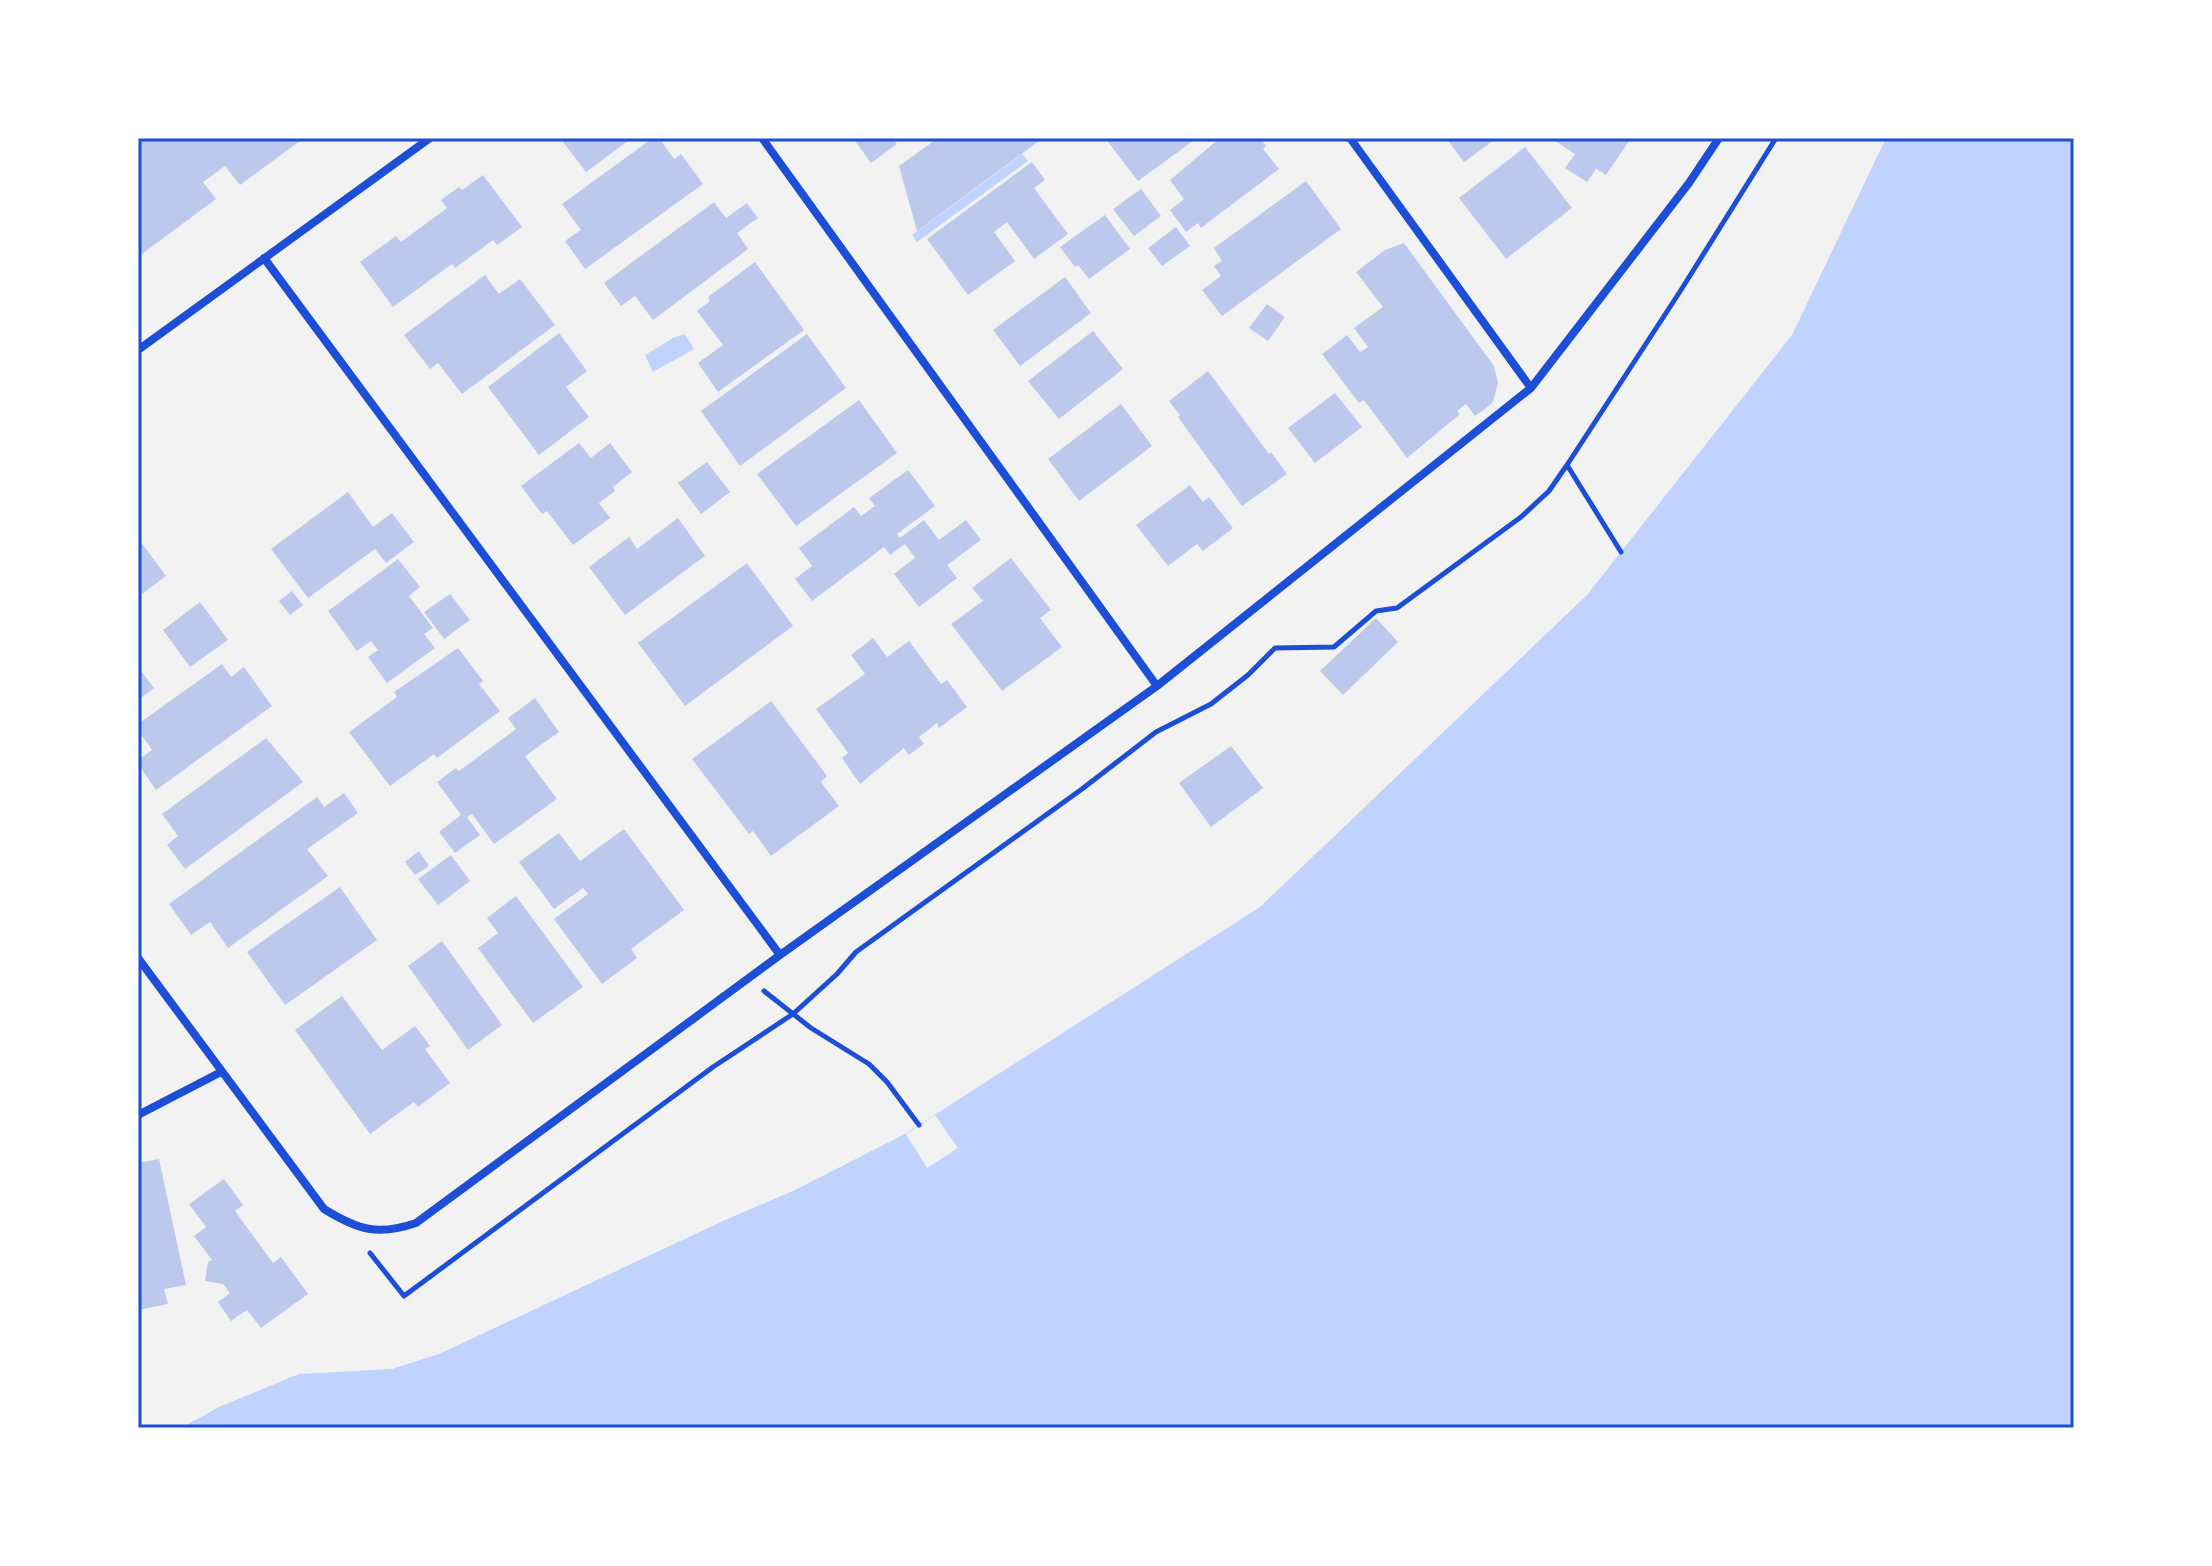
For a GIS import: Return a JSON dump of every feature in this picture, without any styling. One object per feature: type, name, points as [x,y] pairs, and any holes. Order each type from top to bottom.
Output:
[{"type":"street","points":[[138,350],[430,138]]},
{"type":"street","points":[[762,138],[1157,686]]},
{"type":"street","points":[[1350,138],[1531,388]]},
{"type":"street","points":[[138,958],[324,1209],[347,1223],[366,1229],[393,1231],[416,1223],[780,955],[1157,686],[1531,388],[1689,183],[1719,138]]},
{"type":"street","points":[[264,258],[780,955]]},
{"type":"street","points":[[138,1115],[221,1072]]},
{"type":"path","points":[[347,1223],[404,1296],[713,1067],[793,1014],[856,952],[1156,732],[1211,704],[1248,675],[1275,648],[1334,647],[1376,611],[1397,608],[1521,517],[1549,491],[1567,465],[1776,138]]},
{"type":"path","points":[[1567,465],[1621,552]]},
{"type":"path","points":[[749,978],[793,1014],[869,1064],[887,1082],[919,1125]]},
{"type":"water","points":[[1886,138],[2074,138],[2074,1428],[181,1428],[219,1407],[299,1374],[392,1369],[439,1354],[795,1190],[903,1135],[1260,907],[1587,595],[1792,335]]},
{"type":"water","points":[[1022,154],[1028,161],[917,242],[912,235]]},
{"type":"water","points":[[685,334],[694,349],[653,372],[645,355]]},
{"type":"pier","points":[[935,1115],[958,1148],[927,1168],[906,1134]]},
{"type":"building","points":[[138,138],[304,138],[240,185],[225,166],[203,182],[216,199],[142,254],[138,249]]},
{"type":"building","points":[[560,138],[632,138],[586,172]]},
{"type":"building","points":[[653,138],[659,138],[674,159],[681,154],[703,184],[585,269],[565,241],[581,230],[562,204]]},
{"type":"building","points":[[853,138],[892,138],[897,144],[871,163]]},
{"type":"building","points":[[938,138],[1043,138],[917,231],[899,166]]},
{"type":"building","points":[[1105,138],[1197,138],[1138,181]]},
{"type":"building","points":[[1220,138],[1260,138],[1266,146],[1263,149],[1279,169],[1201,228],[1198,223],[1186,232],[1170,210],[1184,199],[1170,180]]},
{"type":"building","points":[[1446,138],[1497,138],[1464,162]]},
{"type":"building","points":[[1555,138],[1631,138],[1606,175],[1596,169],[1587,182],[1565,168],[1575,154]]},
{"type":"building","points":[[1525,147],[1572,208],[1506,259],[1459,198]]},
{"type":"building","points":[[1032,162],[1045,180],[1034,188],[1068,234],[1034,259],[1007,222],[994,232],[1015,261],[968,295],[927,239]]},
{"type":"building","points":[[483,175],[522,227],[497,245],[493,240],[455,268],[452,264],[393,307],[360,262],[396,236],[401,242],[447,208],[441,200]]},
{"type":"building","points":[[1306,181],[1341,229],[1222,316],[1202,290],[1221,276],[1214,266],[1222,261],[1214,248]]},
{"type":"building","points":[[1141,189],[1161,216],[1134,236],[1113,209]]},
{"type":"building","points":[[714,202],[726,218],[747,203],[758,218],[737,233],[748,249],[653,320],[635,296],[621,306],[604,283]]},
{"type":"building","points":[[1105,215],[1130,249],[1089,279],[1060,247]]},
{"type":"building","points":[[1176,227],[1190,246],[1162,266],[1148,248]]},
{"type":"building","points":[[1404,243],[1494,366],[1498,383],[1493,402],[1485,409],[1475,416],[1466,404],[1457,411],[1460,414],[1407,458],[1364,400],[1359,403],[1322,354],[1347,335],[1360,352],[1368,347],[1354,328],[1383,307],[1356,272],[1385,250]]},
{"type":"building","points":[[755,262],[804,330],[718,392],[698,363],[723,345],[697,311],[710,301],[708,297]]},
{"type":"building","points":[[485,275],[499,294],[520,279],[555,325],[462,394],[438,363],[430,369],[404,335]]},
{"type":"building","points":[[1065,277],[1091,313],[1020,366],[993,330]]},
{"type":"building","points":[[1267,304],[1285,317],[1268,341],[1249,328]]},
{"type":"building","points":[[1093,331],[1123,369],[1059,419],[1028,381]]},
{"type":"building","points":[[559,333],[587,371],[566,387],[589,417],[539,455],[488,387]]},
{"type":"building","points":[[807,334],[846,388],[740,466],[701,411]]},
{"type":"building","points":[[1208,371],[1287,474],[1242,506],[1169,401]]},
{"type":"building","points":[[1335,393],[1362,427],[1315,463],[1288,428]]},
{"type":"building","points":[[859,400],[897,453],[796,526],[757,474]]},
{"type":"building","points":[[1121,404],[1152,446],[1079,501],[1048,459]]},
{"type":"building","points":[[579,443],[591,458],[610,443],[632,472],[599,503],[610,518],[573,545],[547,511],[542,514],[521,486]]},
{"type":"building","points":[[707,462],[730,492],[701,514],[678,483]]},
{"type":"building","points":[[908,470],[935,506],[897,534],[900,538],[924,520],[939,540],[966,520],[981,540],[947,565],[957,578],[919,607],[894,574],[915,558],[905,544],[890,555],[884,547],[812,601],[795,579],[812,566],[799,548],[854,507],[861,516],[875,506],[869,498]]},
{"type":"building","points":[[1190,485],[1203,502],[1209,497],[1233,528],[1203,551],[1197,544],[1168,566],[1136,525]]},
{"type":"building","points":[[348,492],[373,527],[392,513],[414,542],[386,563],[375,549],[308,598],[271,549]]},
{"type":"building","points":[[678,518],[705,556],[625,615],[589,567],[629,537],[637,549]]},
{"type":"building","points":[[138,538],[166,576],[138,597]]},
{"type":"building","points":[[1011,558],[1051,610],[1040,618],[1062,647],[1002,691],[951,624],[983,601],[972,588]]},
{"type":"building","points":[[398,559],[420,587],[409,596],[433,628],[424,634],[435,648],[387,683],[368,657],[378,650],[371,641],[357,651],[328,611]]},
{"type":"building","points":[[747,563],[793,626],[685,706],[638,643]]},
{"type":"building","points":[[292,591],[303,605],[290,615],[279,601]]},
{"type":"building","points":[[450,594],[470,620],[444,639],[424,612]]},
{"type":"building","points":[[200,602],[228,640],[190,667],[163,630]]},
{"type":"building","points":[[1376,618],[1398,642],[1343,695],[1320,671]]},
{"type":"building","points":[[873,638],[887,657],[909,641],[941,684],[947,680],[967,707],[939,728],[937,723],[919,737],[924,744],[909,755],[904,748],[860,784],[842,758],[848,753],[816,709],[865,674],[851,655]]},
{"type":"building","points":[[458,648],[483,681],[479,684],[500,711],[437,758],[434,754],[390,786],[349,732],[397,697],[394,692]]},
{"type":"building","points":[[222,664],[231,677],[244,667],[272,706],[156,790],[138,764],[138,760],[152,750],[138,730],[138,724]]},
{"type":"building","points":[[138,667],[154,688],[138,700]]},
{"type":"building","points":[[535,698],[559,732],[525,756],[557,799],[494,844],[472,814],[467,817],[480,835],[455,853],[439,832],[461,815],[437,782],[456,768],[459,771],[516,729],[508,718]]},
{"type":"building","points":[[771,701],[827,776],[821,782],[839,806],[771,856],[753,831],[749,834],[692,759]]},
{"type":"building","points":[[266,738],[303,782],[185,869],[167,845],[178,836],[162,814]]},
{"type":"building","points":[[1231,746],[1263,788],[1211,827],[1179,783]]},
{"type":"building","points":[[344,793],[358,813],[307,849],[328,876],[228,948],[210,922],[191,935],[169,904],[317,797],[324,807]]},
{"type":"building","points":[[624,829],[684,910],[631,949],[637,958],[602,984],[554,919],[588,894],[583,888],[554,909],[519,862],[559,833],[580,861]]},
{"type":"building","points":[[419,851],[429,866],[415,875],[405,862]]},
{"type":"building","points":[[451,855],[470,881],[438,905],[418,879]]},
{"type":"building","points":[[340,887],[377,940],[285,1005],[247,952]]},
{"type":"building","points":[[516,896],[583,987],[533,1023],[478,948],[498,933],[487,918]]},
{"type":"building","points":[[442,941],[502,1025],[468,1050],[408,966]]},
{"type":"building","points":[[342,996],[382,1050],[415,1026],[430,1046],[425,1049],[450,1083],[418,1107],[414,1102],[370,1134],[295,1030]]},
{"type":"building","points":[[159,1159],[186,1285],[164,1289],[168,1304],[138,1310],[138,1163]]},
{"type":"building","points":[[224,1179],[243,1205],[235,1211],[273,1263],[281,1257],[308,1294],[261,1328],[247,1310],[231,1321],[218,1302],[230,1293],[223,1284],[205,1281],[208,1262],[212,1260],[194,1236],[206,1227],[189,1204]]}]
